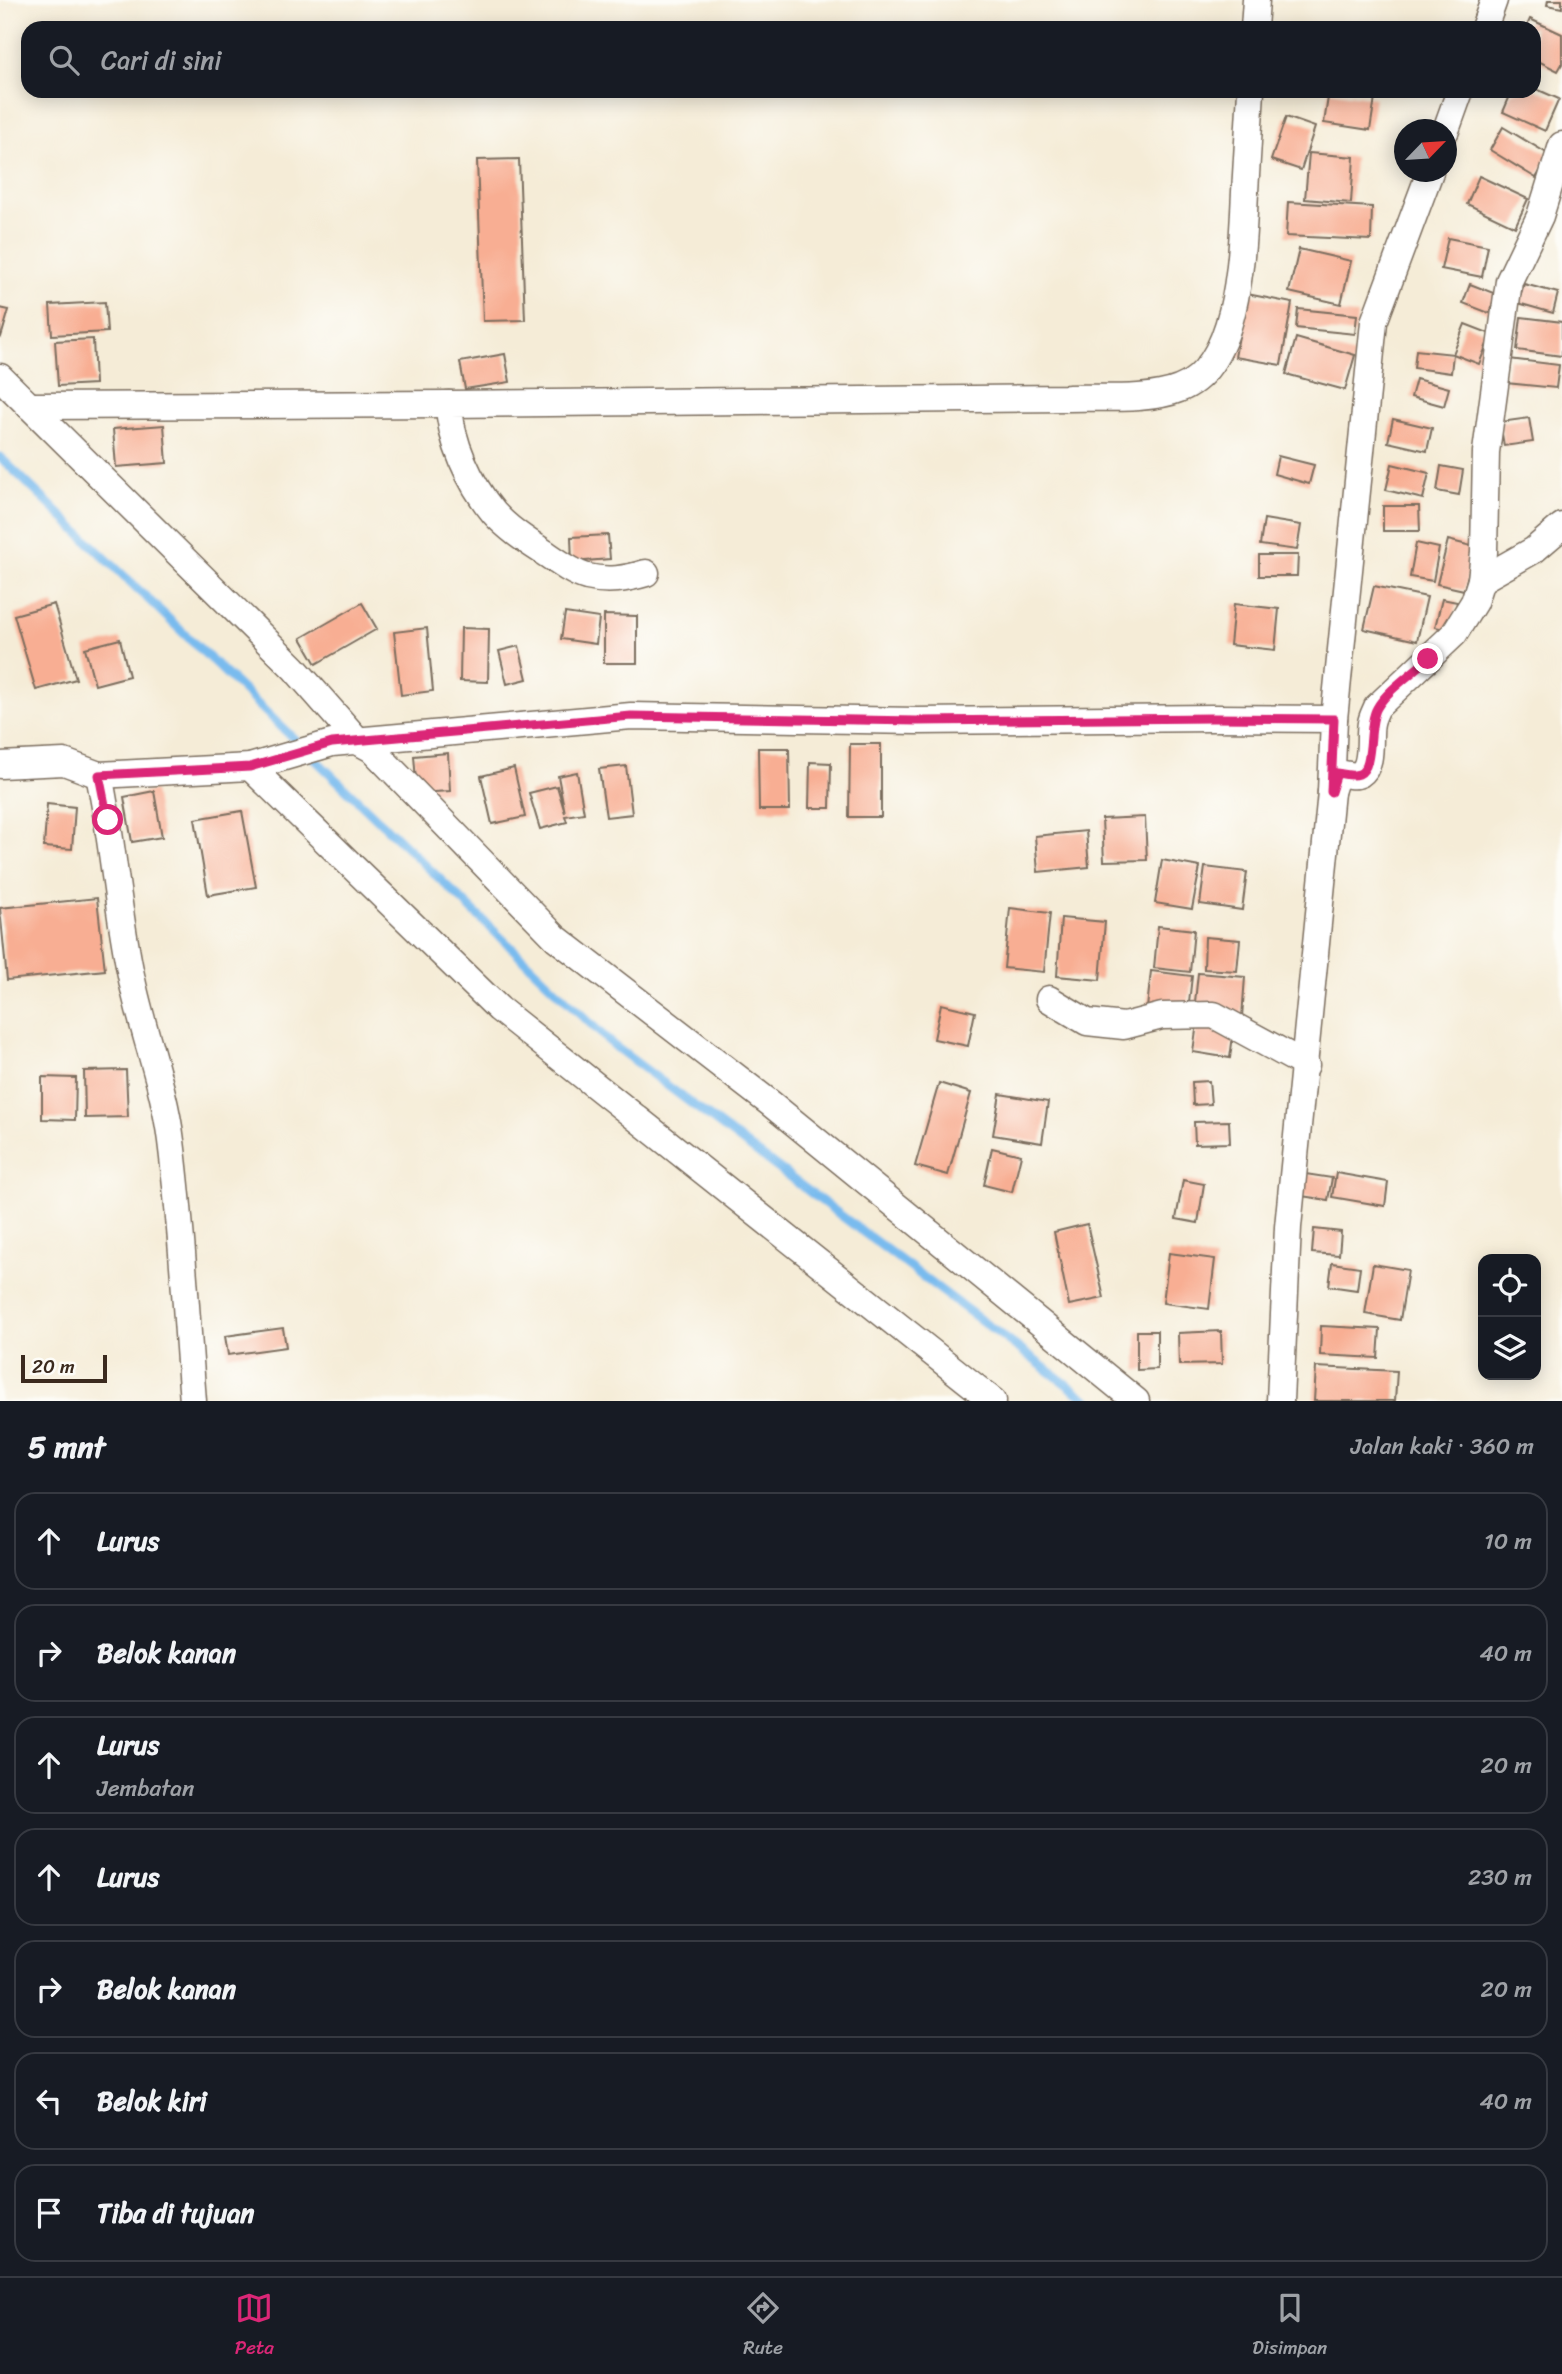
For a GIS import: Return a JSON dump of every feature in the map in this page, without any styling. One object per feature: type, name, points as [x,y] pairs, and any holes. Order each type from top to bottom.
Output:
[{"type":"street","points":[[1254,21],[1256,0]]},
{"type":"street","points":[[1486,21],[1494,0]]},
{"type":"street","points":[[29,406],[1068,398],[1138,396],[1178,390],[1197,380],[1212,362],[1225,333],[1240,280],[1251,98]]},
{"type":"street","points":[[1450,119],[1457,98]]},
{"type":"street","points":[[1331,792],[1337,773],[1360,774],[1365,768],[1369,757],[1371,720],[1377,707],[1454,635],[1474,602],[1481,580],[1486,452],[1509,281],[1541,216],[1562,145]]},
{"type":"street","points":[[1280,1401],[1288,1227],[1306,1065],[1331,792],[1334,719],[1374,322],[1426,182]]},
{"type":"street","points":[[0,377],[294,668],[359,742],[372,749],[556,938],[770,1103],[1136,1401]]},
{"type":"street","points":[[449,404],[449,416],[467,470],[495,514],[523,538],[586,576],[618,581],[646,573]]},
{"type":"street","points":[[1481,580],[1534,550],[1562,526]]},
{"type":"street","points":[[0,765],[64,762],[99,775],[256,765],[332,743],[631,716],[917,721],[1334,719]]},
{"type":"street","points":[[256,765],[499,1009],[993,1401]]},
{"type":"street","points":[[99,775],[131,977],[158,1070],[171,1138],[193,1401]]},
{"type":"street","points":[[1049,999],[1087,1022],[1124,1026],[1162,1016],[1214,1015],[1306,1065]]},
{"type":"building","points":[[1548,0],[1562,0],[1562,8],[1547,5]]},
{"type":"building","points":[[1541,24],[1562,34],[1562,64],[1558,71],[1541,62]]},
{"type":"building","points":[[1541,91],[1559,99],[1545,131],[1503,112],[1509,98],[1541,98]]},
{"type":"building","points":[[1328,98],[1375,98],[1370,130],[1324,123]]},
{"type":"building","points":[[1286,117],[1315,127],[1301,170],[1271,160]]},
{"type":"building","points":[[1503,127],[1550,155],[1536,178],[1490,150]]},
{"type":"building","points":[[1309,153],[1354,157],[1351,203],[1305,199]]},
{"type":"building","points":[[519,159],[525,320],[483,321],[477,160]]},
{"type":"building","points":[[1479,176],[1528,199],[1515,227],[1467,204]]},
{"type":"building","points":[[1288,202],[1372,207],[1371,240],[1286,236]]},
{"type":"building","points":[[1448,238],[1488,246],[1482,277],[1441,269]]},
{"type":"building","points":[[1299,249],[1351,261],[1341,304],[1289,292]]},
{"type":"building","points":[[1470,284],[1496,294],[1489,313],[1463,303]]},
{"type":"building","points":[[1524,284],[1558,293],[1553,313],[1518,303]]},
{"type":"building","points":[[1247,294],[1292,303],[1281,365],[1235,357]]},
{"type":"building","points":[[105,302],[107,332],[52,335],[50,305]]},
{"type":"building","points":[[0,308],[9,310],[1,337],[0,336]]},
{"type":"building","points":[[1298,309],[1357,315],[1355,334],[1296,328]]},
{"type":"building","points":[[1521,317],[1562,322],[1562,356],[1517,350]]},
{"type":"building","points":[[1465,324],[1491,334],[1479,364],[1453,354]]},
{"type":"building","points":[[1296,338],[1355,355],[1345,390],[1286,374]]},
{"type":"building","points":[[93,339],[95,384],[58,386],[55,341]]},
{"type":"building","points":[[1416,350],[1453,354],[1451,373],[1414,368]]},
{"type":"building","points":[[505,354],[510,382],[465,389],[460,362]]},
{"type":"building","points":[[1509,359],[1559,365],[1556,388],[1506,383]]},
{"type":"building","points":[[1416,379],[1449,388],[1444,406],[1411,397]]},
{"type":"building","points":[[1529,418],[1533,442],[1504,446],[1500,422]]},
{"type":"building","points":[[1393,419],[1432,428],[1427,451],[1388,442]]},
{"type":"building","points":[[164,425],[167,463],[116,467],[113,429]]},
{"type":"building","points":[[1278,456],[1314,465],[1309,484],[1274,474]]},
{"type":"building","points":[[1392,464],[1429,473],[1423,499],[1386,490]]},
{"type":"building","points":[[1441,466],[1463,470],[1459,495],[1437,491]]},
{"type":"building","points":[[1383,506],[1419,506],[1420,531],[1383,531]]},
{"type":"building","points":[[1264,519],[1301,525],[1297,550],[1260,545]]},
{"type":"building","points":[[608,535],[610,559],[572,562],[571,537]]},
{"type":"building","points":[[1448,540],[1475,547],[1464,590],[1437,584]]},
{"type":"building","points":[[1416,543],[1439,548],[1433,581],[1410,577]]},
{"type":"building","points":[[1259,555],[1298,555],[1297,576],[1259,576]]},
{"type":"building","points":[[1374,586],[1427,597],[1417,641],[1364,629]]},
{"type":"building","points":[[1442,599],[1457,602],[1451,630],[1435,627]]},
{"type":"building","points":[[362,603],[377,629],[316,664],[301,638]]},
{"type":"building","points":[[54,604],[76,679],[36,690],[14,615]]},
{"type":"building","points":[[1234,604],[1279,609],[1275,650],[1230,645]]},
{"type":"building","points":[[565,613],[599,618],[596,644],[561,639]]},
{"type":"building","points":[[604,615],[637,616],[637,663],[604,663]]},
{"type":"building","points":[[427,628],[433,691],[401,695],[394,632]]},
{"type":"building","points":[[461,628],[489,629],[488,682],[460,681]]},
{"type":"building","points":[[120,639],[129,676],[95,685],[85,648]]},
{"type":"building","points":[[519,646],[527,679],[507,684],[499,651]]},
{"type":"building","points":[[850,744],[881,744],[881,817],[849,817]]},
{"type":"building","points":[[758,748],[789,748],[790,810],[759,810]]},
{"type":"building","points":[[448,753],[450,791],[417,793],[414,756]]},
{"type":"building","points":[[810,762],[831,763],[830,808],[809,808]]},
{"type":"building","points":[[626,766],[632,814],[606,817],[599,769]]},
{"type":"building","points":[[514,768],[525,817],[492,824],[481,776]]},
{"type":"building","points":[[577,772],[584,813],[565,816],[567,822],[540,829],[529,793],[557,786],[565,813],[558,776]]},
{"type":"building","points":[[154,791],[162,837],[132,842],[124,797]]},
{"type":"building","points":[[47,804],[75,807],[72,849],[44,847]]},
{"type":"building","points":[[242,811],[256,887],[208,895],[195,819]]},
{"type":"building","points":[[1145,817],[1147,860],[1104,861],[1102,819]]},
{"type":"building","points":[[1086,831],[1089,867],[1038,872],[1035,836]]},
{"type":"building","points":[[1162,860],[1200,867],[1192,909],[1155,903]]},
{"type":"building","points":[[1205,867],[1247,872],[1242,910],[1200,904]]},
{"type":"building","points":[[97,898],[105,970],[7,980],[0,908]]},
{"type":"building","points":[[1010,908],[1050,913],[1044,972],[1004,968]]},
{"type":"building","points":[[1061,918],[1105,922],[1100,980],[1057,976]]},
{"type":"building","points":[[1158,926],[1194,930],[1190,972],[1154,968]]},
{"type":"building","points":[[1205,937],[1240,940],[1237,971],[1204,969]]},
{"type":"building","points":[[1151,971],[1192,976],[1188,1012],[1147,1008]]},
{"type":"building","points":[[1198,973],[1245,977],[1242,1017],[1194,1012]]},
{"type":"building","points":[[941,1004],[975,1012],[968,1046],[934,1039]]},
{"type":"building","points":[[1197,1023],[1234,1028],[1230,1058],[1193,1052]]},
{"type":"building","points":[[126,1070],[128,1117],[85,1118],[84,1071]]},
{"type":"building","points":[[42,1077],[76,1078],[75,1120],[42,1119]]},
{"type":"building","points":[[1209,1081],[1211,1104],[1193,1105],[1192,1082]]},
{"type":"building","points":[[939,1083],[971,1093],[948,1175],[915,1166]]},
{"type":"building","points":[[1000,1094],[1048,1102],[1042,1143],[993,1135]]},
{"type":"building","points":[[1229,1121],[1230,1143],[1195,1144],[1194,1122]]},
{"type":"building","points":[[992,1148],[1021,1155],[1012,1192],[984,1185]]},
{"type":"building","points":[[1299,1173],[1332,1178],[1328,1200],[1295,1195]]},
{"type":"building","points":[[1336,1173],[1388,1182],[1385,1206],[1332,1197]]},
{"type":"building","points":[[1183,1180],[1204,1184],[1198,1223],[1176,1219]]},
{"type":"building","points":[[1087,1224],[1104,1298],[1069,1305],[1054,1232]]},
{"type":"building","points":[[1314,1229],[1341,1232],[1339,1255],[1312,1253]]},
{"type":"building","points":[[1169,1253],[1215,1259],[1209,1309],[1163,1303]]},
{"type":"building","points":[[1332,1263],[1360,1267],[1357,1290],[1329,1286]]},
{"type":"building","points":[[1373,1264],[1408,1270],[1400,1320],[1365,1314]]},
{"type":"building","points":[[1321,1326],[1380,1329],[1378,1358],[1320,1355]]},
{"type":"building","points":[[283,1328],[286,1347],[228,1355],[225,1336]]},
{"type":"building","points":[[1137,1331],[1157,1331],[1157,1369],[1137,1370]]},
{"type":"building","points":[[1221,1331],[1222,1364],[1179,1365],[1178,1333]]},
{"type":"building","points":[[1316,1367],[1397,1371],[1395,1401],[1314,1401]]},
{"type":"waterway","points":[[0,457],[613,1045],[1089,1401]]},
{"type":"route","points":[[108,820],[99,775],[250,767],[332,743],[631,716],[917,721],[1334,719],[1331,792],[1337,773],[1360,774],[1365,768],[1369,757],[1371,720],[1377,707],[1428,659]]}]
